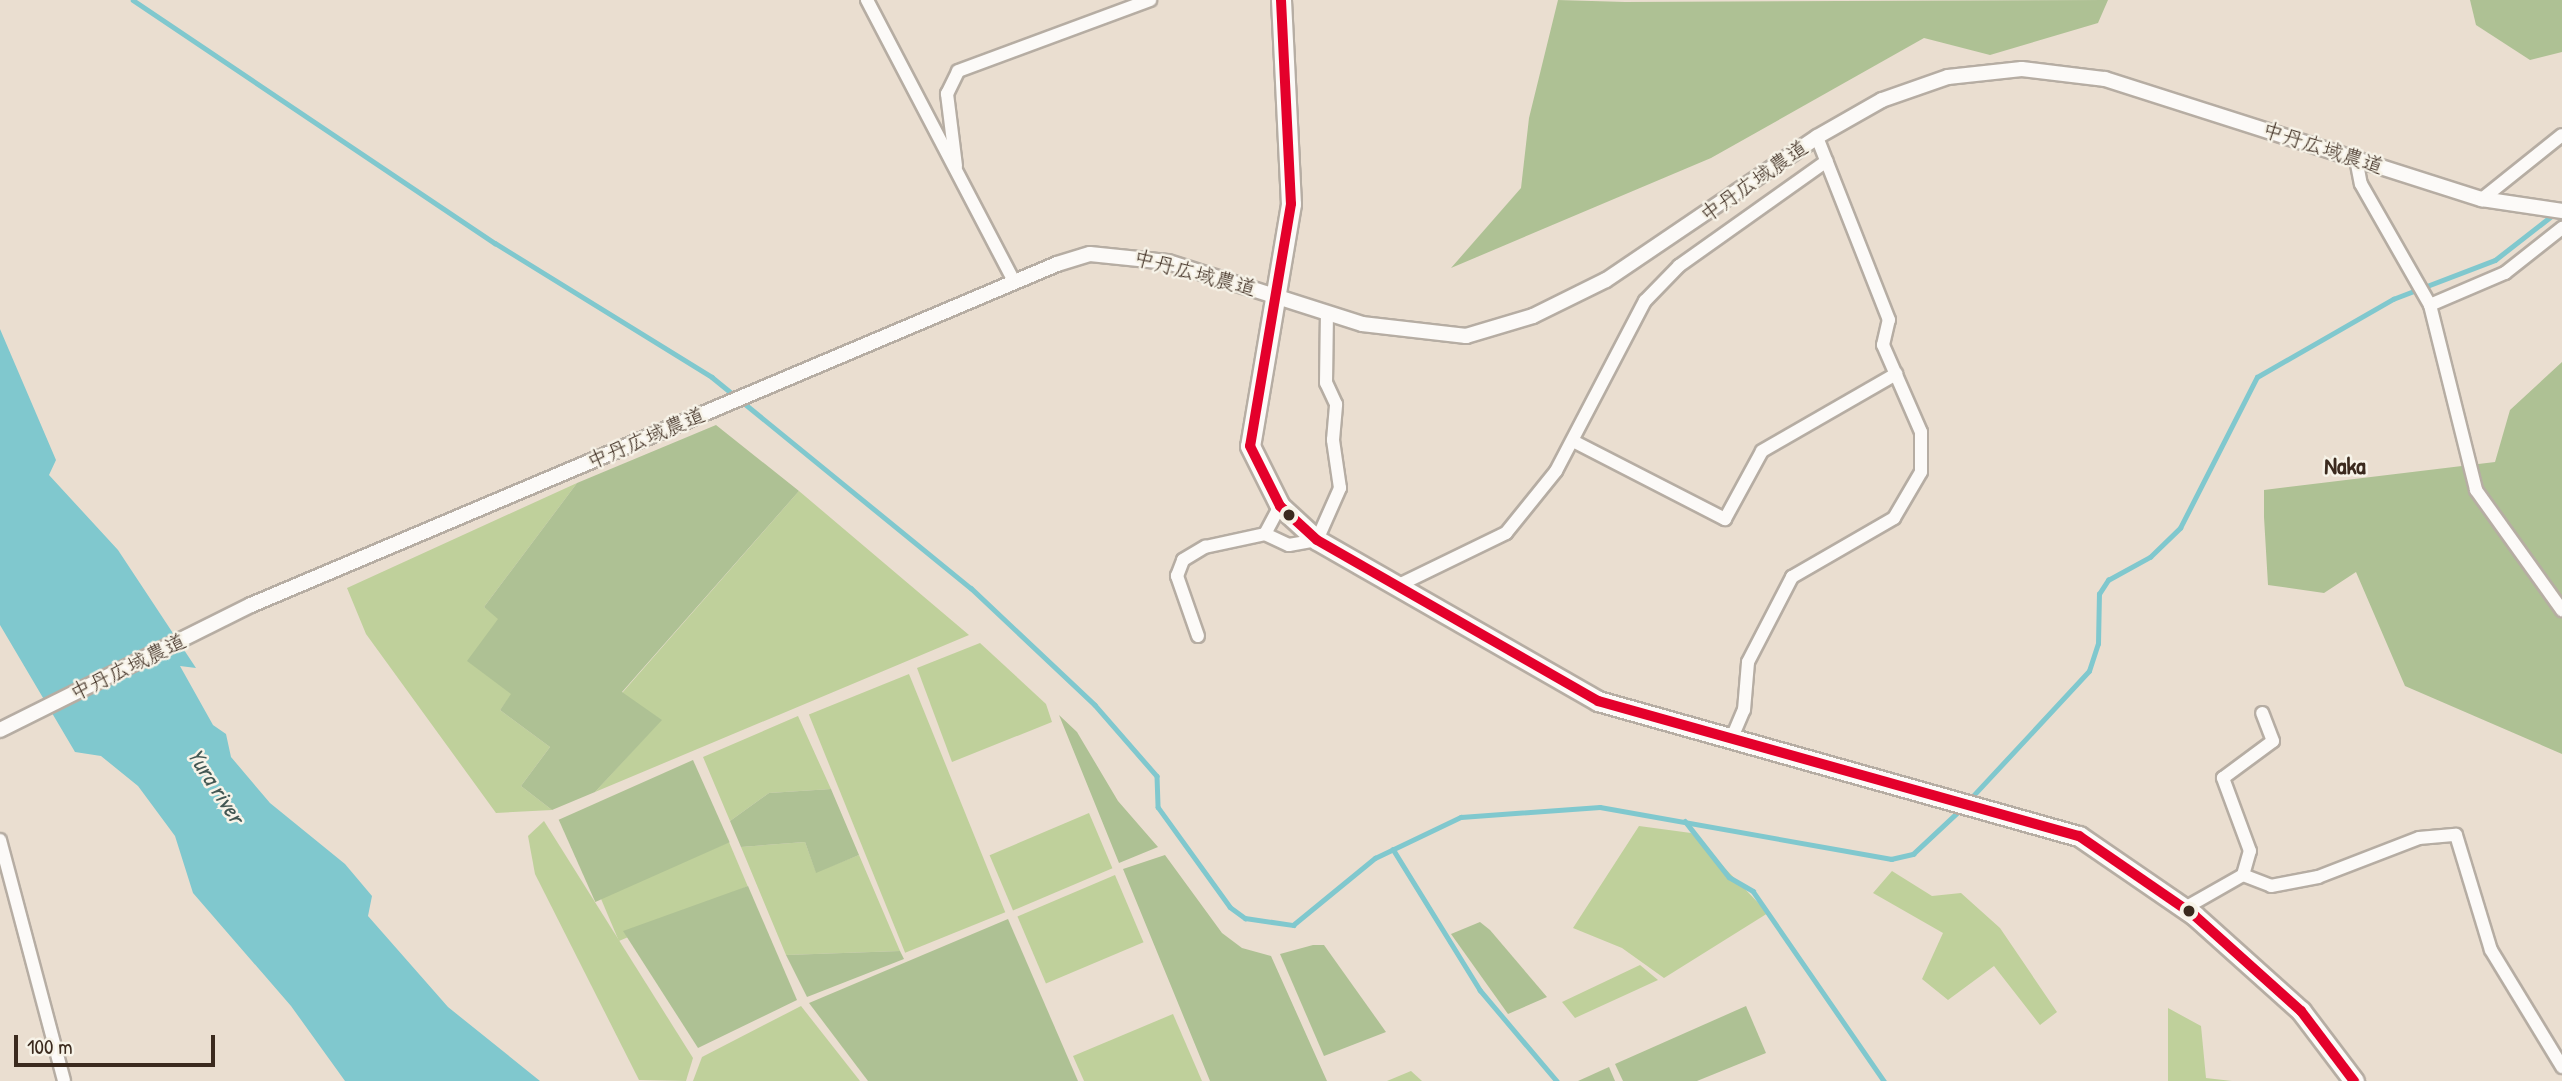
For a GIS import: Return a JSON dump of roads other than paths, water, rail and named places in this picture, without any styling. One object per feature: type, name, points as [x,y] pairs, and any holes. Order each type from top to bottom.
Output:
[{"type":"main road","points":[[1281,0],[1291,204],[1250,446],[1258,472],[1280,506],[1317,540],[1598,701],[2079,836],[2185,908],[2301,1011],[2354,1081]]},
{"type":"street","points":[[867,0],[958,176],[1009,284]]},
{"type":"street","points":[[958,176],[947,94],[958,71],[1150,0]]},
{"type":"street","name":"中丹広域農道","points":[[0,730],[251,606],[1009,284],[1090,254],[1124,254],[1276,296],[1327,314],[1417,334],[1466,336],[1533,316],[1606,280],[1817,137],[1882,100],[1948,77],[2022,69],[2105,79],[2482,199],[2515,207],[2562,211]]},
{"type":"street","points":[[2482,199],[2562,135]]},
{"type":"street","points":[[1731,740],[1744,710],[1748,662],[1792,577],[1907,504],[1921,472],[1921,432],[1883,345],[1889,320],[1817,137]]},
{"type":"street","points":[[2356,159],[2361,184],[2430,305],[2476,489],[2562,610]]},
{"type":"street","points":[[1399,585],[1506,533],[1573,441],[1645,301],[1679,266],[1827,161]]},
{"type":"street","points":[[2430,305],[2505,273],[2562,228]]},
{"type":"street","points":[[1198,636],[1177,576],[1183,560],[1205,547],[1265,534],[1289,545],[1317,540],[1340,488],[1333,440],[1336,404],[1326,383],[1327,314]]},
{"type":"street","points":[[1573,441],[1725,519],[1762,451],[1896,374]]},
{"type":"street","points":[[1265,534],[1280,506]]},
{"type":"street","points":[[2243,875],[2250,851],[2223,778],[2273,741],[2262,713]]},
{"type":"street","points":[[2185,908],[2243,875],[2283,884],[2330,873],[2419,838],[2456,835],[2491,950],[2562,1067]]},
{"type":"street","points":[[0,840],[64,1081]]},
{"type":"water","name":"Yura river","points":[[0,329],[56,460],[49,475],[118,550],[196,668],[180,666],[213,725],[226,734],[231,757],[270,803],[345,864],[372,896],[368,916],[448,1007],[540,1081],[345,1081],[291,1006],[193,893],[175,836],[138,786],[101,756],[75,752],[0,625]]},
{"type":"waterway","points":[[133,0],[495,243],[712,377],[971,588],[1095,705],[1157,776],[1158,807],[1230,907],[1245,918],[1293,925],[1375,858],[1461,817],[1600,807],[1891,859],[1913,854],[1960,810]]},
{"type":"waterway","points":[[1971,798],[2089,671],[2098,644],[2099,594],[2108,580],[2150,557],[2180,528],[2257,377],[2393,299],[2495,260],[2554,214]]},
{"type":"waterway","points":[[1685,821],[1729,877],[1753,891],[1884,1081]]},
{"type":"waterway","points":[[1393,849],[1480,990],[1557,1081]]},
{"type":"district","name":"Naka","points":[[2345,466]]}]
